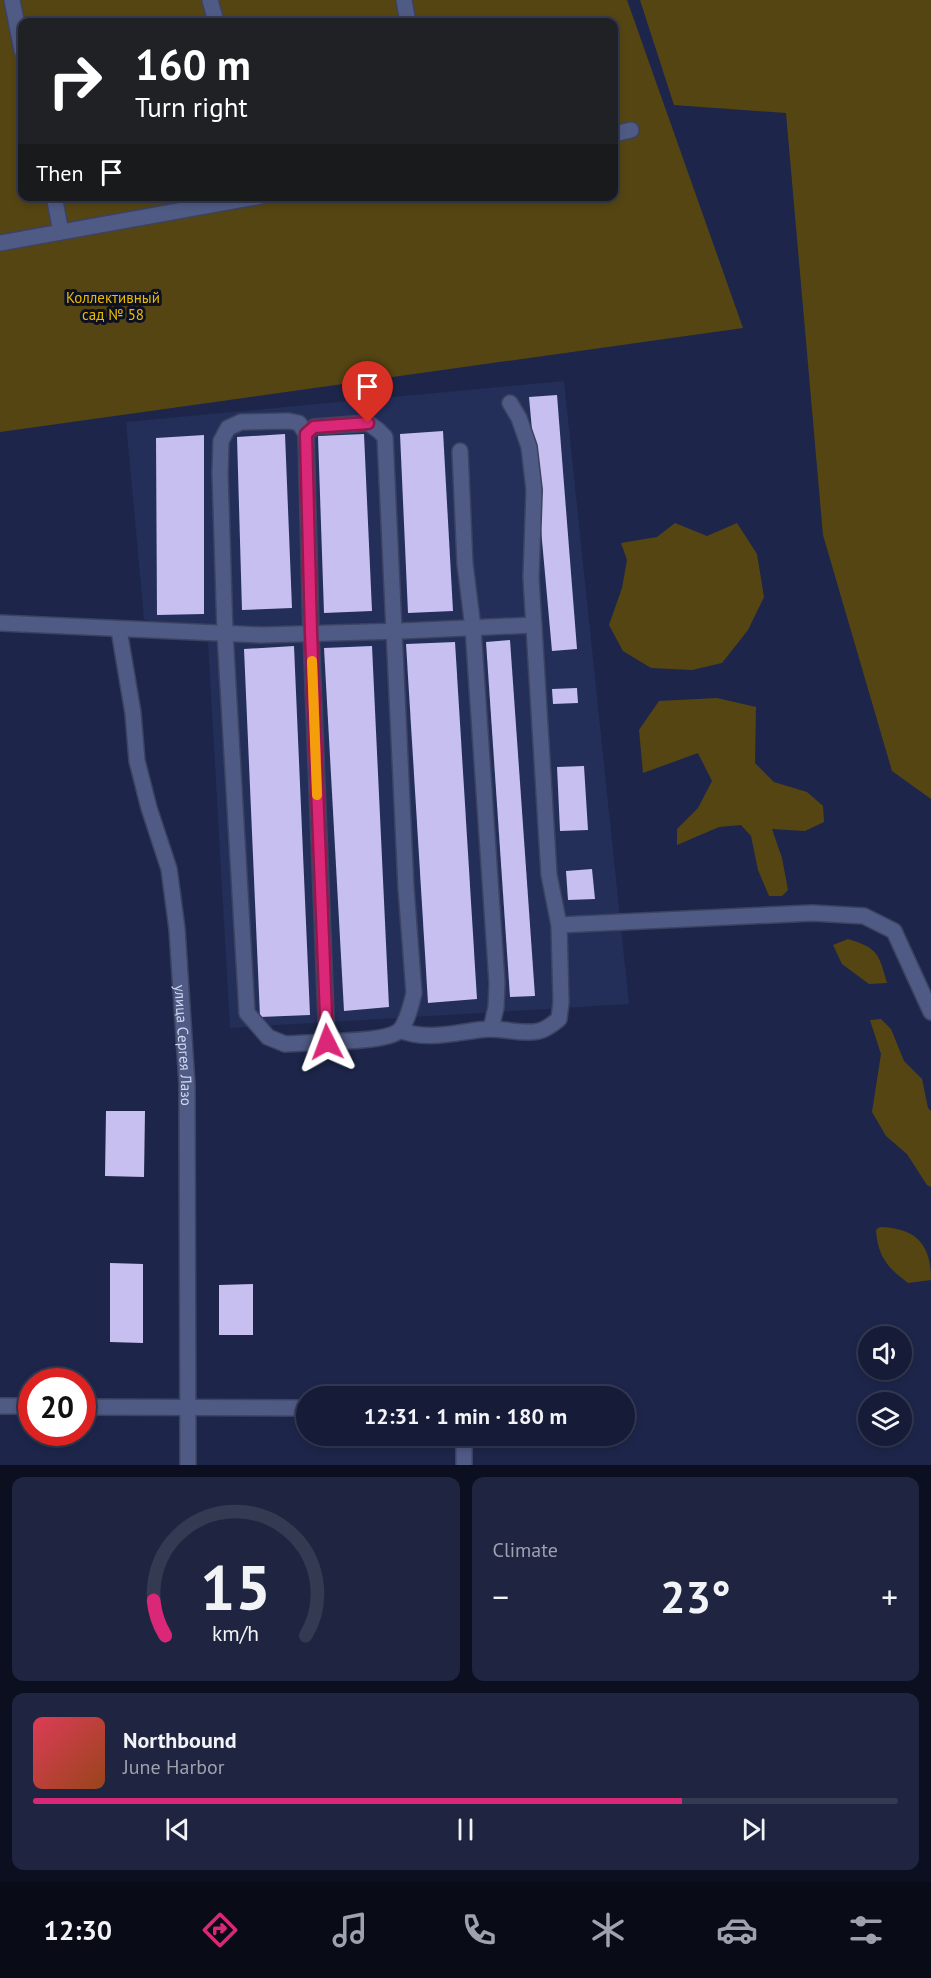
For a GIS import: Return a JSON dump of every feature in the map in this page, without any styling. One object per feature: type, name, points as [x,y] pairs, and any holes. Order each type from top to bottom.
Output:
[{"type":"street","points":[[12,0],[18,31]]},
{"type":"street","points":[[210,0],[215,18]]},
{"type":"street","points":[[404,0],[407,18]]},
{"type":"street","points":[[618,133],[631,130]]},
{"type":"street","points":[[55,201],[61,232]]},
{"type":"street","points":[[0,243],[235,201]]},
{"type":"street","points":[[400,1030],[407,1034],[426,1035],[492,1029],[525,1032],[541,1030],[559,1018],[561,1002],[559,925],[549,875],[531,578],[534,490],[529,447],[519,418],[510,403]]},
{"type":"street","points":[[306,434],[314,427],[368,423],[385,437],[406,888],[414,993],[400,1030],[394,1034],[371,1039],[327,1042],[285,1044],[268,1037],[247,1013],[225,633],[220,472],[221,441],[228,428],[241,422],[289,421],[299,423],[306,434],[311,633],[327,1042]]},
{"type":"street","points":[[460,452],[465,564],[473,628],[496,983],[496,1007],[492,1029]]},
{"type":"street","points":[[0,623],[225,633],[393,631],[534,625]]},
{"type":"street","name":"улица Сергея Лазо","points":[[119,630],[133,713],[137,761],[149,808],[169,869],[177,929],[188,1084],[188,1465]]},
{"type":"street","points":[[559,925],[812,913],[864,916],[894,931],[931,1012]]},
{"type":"street","points":[[0,1406],[18,1406]]},
{"type":"street","points":[[96,1407],[296,1408]]},
{"type":"street","points":[[464,1446],[464,1465]]},
{"type":"shaded area","points":[[564,381],[629,1004],[230,1028],[208,642],[144,619],[126,422]]},
{"type":"green space","name":"Коллективный сад № 58","points":[[0,0],[627,0],[743,328],[0,432]]},
{"type":"green space","points":[[640,0],[931,0],[931,799],[892,771],[823,535],[786,113],[674,105]]},
{"type":"green space","points":[[675,523],[707,536],[737,523],[757,554],[764,597],[748,630],[722,663],[692,670],[651,668],[623,651],[609,625],[622,588],[627,560],[621,543],[657,537]]},
{"type":"green space","points":[[717,698],[756,707],[755,763],[774,782],[807,792],[823,806],[824,822],[805,831],[772,829],[782,858],[788,890],[782,896],[769,896],[758,870],[751,836],[741,825],[719,827],[677,845],[677,829],[698,808],[712,781],[698,753],[643,773],[639,730],[659,701]]},
{"type":"green space","points":[[848,939],[866,946],[876,954],[887,983],[869,984],[842,964],[833,945]]},
{"type":"green space","points":[[881,1019],[891,1029],[904,1061],[922,1079],[928,1108],[931,1111],[931,1187],[927,1185],[907,1154],[886,1136],[872,1112],[881,1054],[870,1020]]},
{"type":"green space","points":[[880,1227],[903,1231],[919,1240],[928,1257],[931,1280],[908,1283],[894,1272],[881,1254],[876,1230]]},
{"type":"building","points":[[557,395],[577,649],[552,651],[529,397]]},
{"type":"building","points":[[443,431],[453,611],[408,613],[400,434]]},
{"type":"building","points":[[285,434],[292,608],[242,610],[237,437]]},
{"type":"building","points":[[364,434],[372,611],[324,613],[318,436]]},
{"type":"building","points":[[204,435],[204,614],[157,615],[156,438]]},
{"type":"building","points":[[510,640],[535,996],[510,997],[486,642]]},
{"type":"building","points":[[455,642],[477,999],[428,1003],[406,644]]},
{"type":"building","points":[[294,646],[310,1015],[260,1017],[244,649]]},
{"type":"building","points":[[372,646],[389,1007],[344,1011],[324,648]]},
{"type":"building","points":[[577,688],[578,703],[553,704],[552,689]]},
{"type":"building","points":[[584,766],[588,830],[560,831],[557,767]]},
{"type":"building","points":[[592,869],[595,899],[568,900],[566,871]]},
{"type":"building","points":[[106,1111],[145,1111],[144,1177],[105,1176]]},
{"type":"building","points":[[110,1263],[143,1264],[143,1343],[110,1342]]},
{"type":"building","points":[[253,1284],[253,1335],[219,1335],[219,1285]]},
{"type":"slow traffic","points":[[312,661],[317,795]]},
{"type":"route","points":[[327,1042],[311,633],[306,434],[314,427],[368,423]]}]
